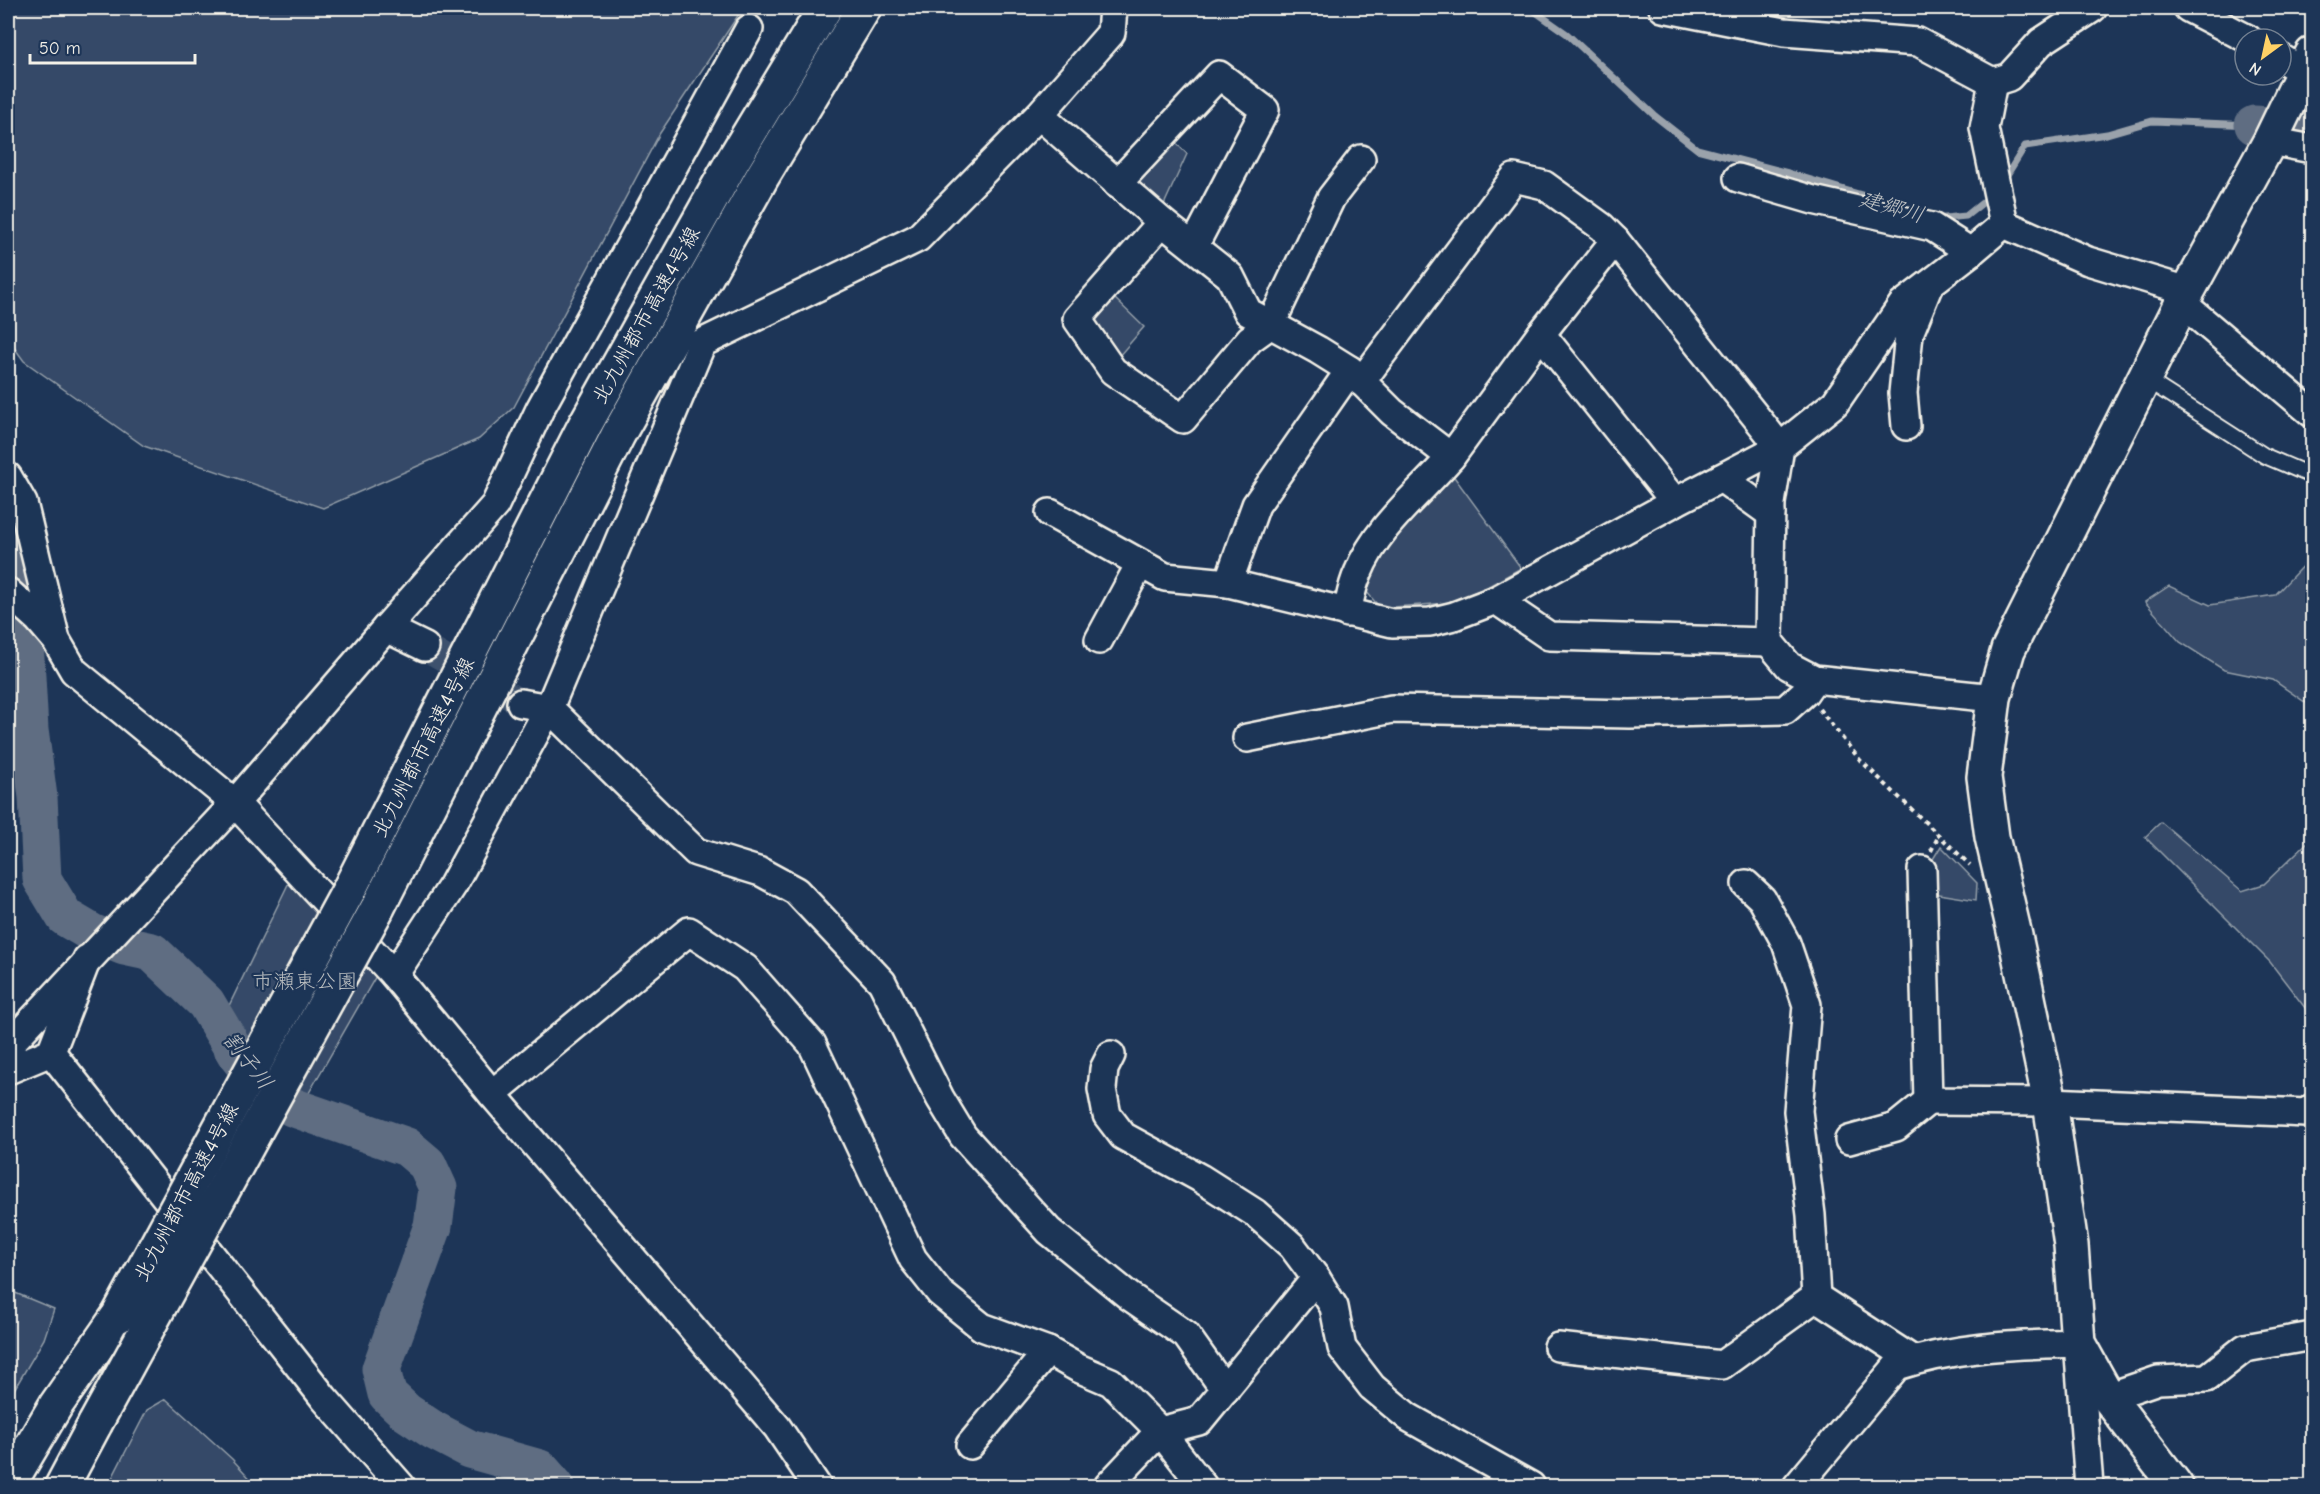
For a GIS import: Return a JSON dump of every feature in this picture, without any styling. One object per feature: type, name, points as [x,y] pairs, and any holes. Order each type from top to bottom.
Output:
[{"type":"main road","name":"北九州都市高速4号線","points":[[21,1486],[60,1407],[118,1316],[350,888],[585,425],[732,162],[825,8]]},
{"type":"main road","name":"北九州都市高速4号線","points":[[62,1486],[377,909],[618,435],[762,177],[864,8]]},
{"type":"main road","points":[[2176,1486],[2108,1397],[2078,1343],[2071,1245],[2050,1102],[1992,837],[1984,777],[1994,698],[2008,650],[2185,297],[2275,130],[2299,61]]},
{"type":"main road","points":[[8,1486],[60,1407]]},
{"type":"street","points":[[394,975],[453,885],[549,708],[702,343],[918,238],[1039,115],[1111,33],[1113,8]]},
{"type":"street","points":[[1664,8],[1784,32],[1918,42],[1993,82],[2009,77],[2041,42],[2093,8]]},
{"type":"street","points":[[2188,8],[2233,31]]},
{"type":"street","points":[[8,1046],[235,803],[495,505],[540,409],[749,29]]},
{"type":"street","points":[[1117,184],[1220,75],[1265,110],[1194,246]]},
{"type":"street","points":[[1993,82],[1984,128],[2002,219]]},
{"type":"street","points":[[1039,115],[1162,222],[1230,276],[1248,312],[1355,376],[1392,412],[1451,457]]},
{"type":"street","points":[[2275,130],[2313,149]]},
{"type":"street","points":[[1162,222],[1077,319],[1113,371],[1183,419],[1250,339],[1271,324],[1331,198],[1361,159]]},
{"type":"street","points":[[1228,583],[1256,505],[1355,376],[1514,178],[1544,185],[1602,227],[1615,240],[1780,447],[1771,514],[1769,642],[1789,666],[1809,685],[1994,698]]},
{"type":"street","points":[[1738,178],[1813,200],[1932,227],[1971,252]]},
{"type":"street","points":[[2002,219],[2088,261],[2185,297],[2313,413]]},
{"type":"street","points":[[1050,513],[1165,577],[1228,583],[1392,623],[1430,622],[1454,616],[1496,600],[1674,502],[1780,447],[1835,403],[1902,305],[1971,252],[2002,219]]},
{"type":"street","points":[[1347,613],[1358,573],[1386,525],[1430,482],[1451,457],[1541,334],[1615,240]]},
{"type":"street","points":[[1906,426],[1903,393],[1909,334],[1929,284]]},
{"type":"street","points":[[1541,334],[1674,502]]},
{"type":"street","points":[[8,477],[23,503],[56,640]]},
{"type":"street","points":[[1721,478],[1771,514]]},
{"type":"street","points":[[1099,640],[1140,564]]},
{"type":"street","points":[[8,592],[38,619],[56,640],[74,671],[235,803],[394,975],[492,1094],[777,1427],[817,1486]]},
{"type":"street","points":[[1496,600],[1549,636],[1769,642]]},
{"type":"street","points":[[386,628],[425,647]]},
{"type":"street","points":[[1246,738],[1392,709],[1630,714],[1785,710],[1809,685]]},
{"type":"street","points":[[521,704],[549,708],[696,852],[761,872],[796,891],[882,982],[940,1098],[963,1136],[1049,1231],[1129,1296],[1186,1335],[1225,1390]]},
{"type":"street","points":[[1922,870],[1929,1101]]},
{"type":"street","points":[[1746,884],[1762,899],[1786,943],[1807,1005],[1798,1111],[1811,1215],[1816,1298]]},
{"type":"street","points":[[492,1094],[689,931],[745,968],[812,1044],[913,1259],[940,1293],[982,1327],[1048,1351],[1078,1368],[1111,1382],[1160,1431],[1203,1486]]},
{"type":"street","points":[[8,1070],[51,1052],[88,959]]},
{"type":"street","points":[[51,1052],[324,1398],[401,1486]]},
{"type":"street","points":[[1111,1055],[1104,1069],[1102,1089],[1107,1115],[1123,1136],[1200,1178],[1255,1213],[1292,1246],[1334,1307],[1342,1348],[1372,1387],[1408,1417],[1531,1486]]},
{"type":"street","points":[[1849,1140],[1896,1127],[1929,1101],[2050,1102],[2306,1113],[2313,1108]]},
{"type":"street","points":[[1108,1486],[1160,1431],[1199,1421],[1316,1278]]},
{"type":"street","points":[[1558,1347],[1722,1365],[1816,1298]]},
{"type":"street","points":[[1816,1298],[1913,1360]]},
{"type":"street","points":[[2108,1397],[2158,1380],[2207,1378],[2246,1348],[2313,1336]]},
{"type":"street","points":[[1797,1486],[1897,1366],[1913,1360],[1983,1347],[2078,1343],[2089,1486]]},
{"type":"street","points":[[970,1445],[1048,1351]]},
{"type":"lane","points":[[2144,378],[2265,456],[2313,476]]},
{"type":"path","points":[[1809,685],[1860,760],[1973,868]]},
{"type":"green space","points":[[8,8],[743,8],[660,133],[514,407],[479,439],[323,508],[144,446],[24,361],[8,339]]},
{"type":"green space","points":[[1170,137],[1187,154],[1162,209],[1133,185]]},
{"type":"green space","points":[[1110,294],[1144,327],[1119,356],[1090,327]]},
{"type":"green space","points":[[1452,474],[1521,568],[1487,587],[1448,603],[1380,608],[1362,586],[1395,526]]},
{"type":"green space","points":[[2312,556],[2312,707],[2273,680],[2224,670],[2180,642],[2145,602],[2169,586],[2210,605],[2275,595]]},
{"type":"green space","points":[[2161,822],[2242,891],[2264,884],[2312,838],[2312,1017],[2270,962],[2145,837]]},
{"type":"green space","points":[[1941,846],[1977,883],[1976,900],[1933,893],[1930,864]]},
{"type":"green space","name":"市瀬東公園","points":[[292,876],[377,974],[302,1105],[268,1079],[242,1046],[225,1014]]},
{"type":"green space","points":[[8,1290],[54,1309],[44,1339],[8,1400]]},
{"type":"green space","points":[[166,1399],[232,1459],[257,1486],[108,1486],[147,1410]]},
{"type":"waterway","name":"建郷川","points":[[1530,8],[1567,34],[1655,116],[1697,149],[1902,207]]},
{"type":"waterway","name":"建郷川","points":[[2002,183],[2025,146],[2107,134],[2152,121],[2254,125]]},
{"type":"waterway","name":"建郷川","points":[[2254,125],[2295,127]]},
{"type":"waterway","name":"建郷川","points":[[2295,127],[2312,132]]},
{"type":"waterway","name":"建郷川","points":[[1935,219],[1966,216],[1991,196]]},
{"type":"waterway","name":"割子川","points":[[8,514],[25,587],[24,641],[29,730],[38,797],[42,879],[65,917],[92,933],[124,946],[152,952],[206,1003],[237,1055],[263,1088],[292,1107],[407,1147],[427,1164],[438,1188],[433,1226],[381,1369],[387,1394],[406,1412],[433,1430],[469,1449],[540,1469],[555,1486]]},
{"type":"tunnel","points":[[425,647],[521,703]]}]
